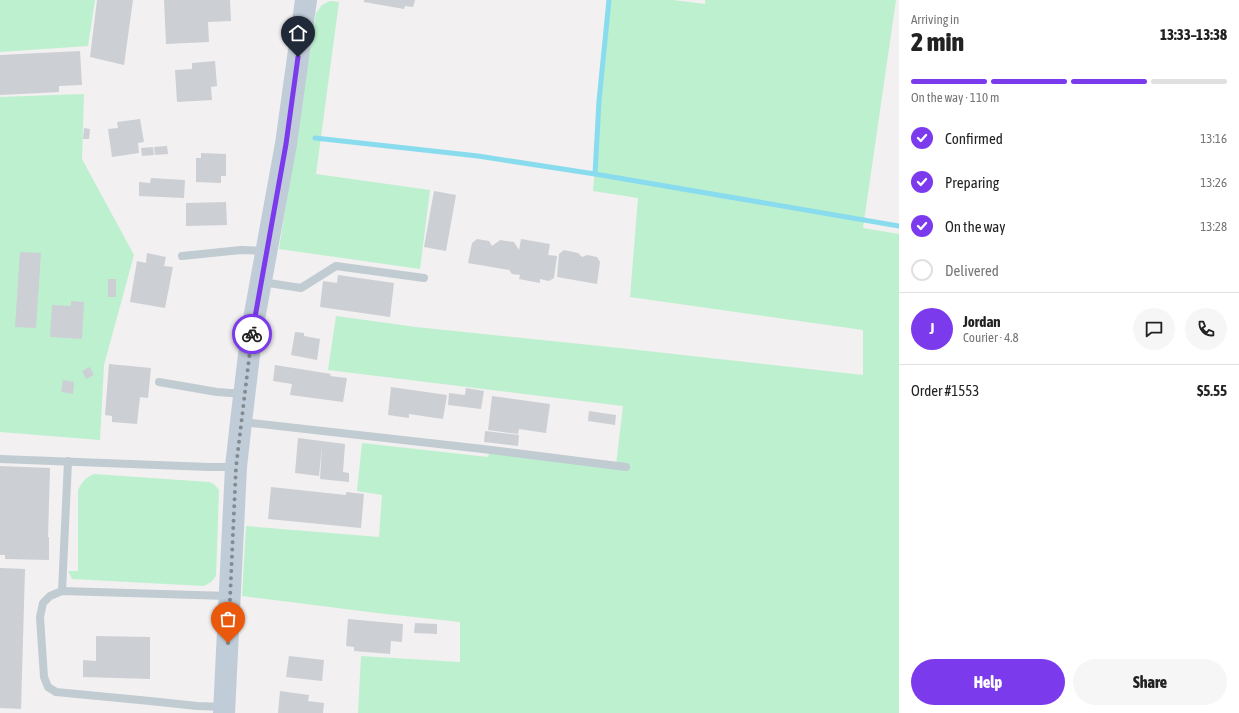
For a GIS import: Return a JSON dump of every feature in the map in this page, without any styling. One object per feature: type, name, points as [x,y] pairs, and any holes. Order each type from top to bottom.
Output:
[{"type":"street","points":[[224,710],[236,467],[241,422],[252,330],[286,144],[306,0]]},
{"type":"lane","points":[[182,256],[241,250],[267,251]]},
{"type":"lane","points":[[261,282],[301,288],[336,266],[424,278]]},
{"type":"lane","points":[[159,382],[217,392],[245,394]]},
{"type":"lane","points":[[241,422],[483,449],[626,467]]},
{"type":"lane","points":[[0,459],[209,468],[236,467]]},
{"type":"lane","points":[[62,591],[68,461]]},
{"type":"lane","points":[[224,710],[150,700],[56,692],[48,687],[44,677],[40,617],[42,603],[50,596],[62,591],[230,596]]},
{"type":"green space","points":[[0,0],[95,0],[88,46],[0,52]]},
{"type":"green space","points":[[609,0],[673,0],[705,4],[705,0],[896,0],[863,228],[899,234],[899,713],[358,713],[361,656],[460,662],[460,622],[242,596],[246,526],[379,537],[382,495],[357,491],[362,443],[488,457],[489,453],[616,465],[623,406],[328,370],[336,316],[416,327],[863,375],[863,330],[630,297],[638,198],[593,191]]},
{"type":"green space","points":[[330,1],[339,2],[316,174],[430,190],[420,269],[279,249],[316,13],[322,5]]},
{"type":"green space","points":[[84,94],[82,159],[134,255],[104,365],[100,440],[0,432],[0,97]]},
{"type":"green space","points":[[94,474],[209,482],[214,484],[219,490],[216,576],[211,582],[204,586],[72,579],[68,571],[78,571],[78,490],[84,480]]},
{"type":"building","points":[[97,0],[133,0],[124,65],[90,57]]},
{"type":"building","points":[[164,0],[230,0],[231,21],[208,22],[209,42],[166,44]]},
{"type":"building","points":[[364,0],[415,0],[413,7],[405,6],[404,9],[364,2]]},
{"type":"building","points":[[80,51],[82,85],[59,86],[59,92],[0,95],[0,55]]},
{"type":"building","points":[[215,61],[217,86],[211,87],[212,100],[177,102],[175,70],[192,69],[192,63]]},
{"type":"building","points":[[140,119],[144,142],[138,143],[139,153],[112,157],[108,129],[118,128],[117,122]]},
{"type":"building","points":[[84,128],[90,129],[89,139],[83,139]]},
{"type":"building","points":[[167,146],[168,154],[155,155],[154,147]]},
{"type":"building","points":[[153,147],[154,155],[142,156],[141,148]]},
{"type":"building","points":[[201,153],[226,154],[226,176],[221,176],[221,183],[196,182],[196,158],[201,158]]},
{"type":"building","points":[[151,178],[185,180],[184,198],[139,196],[139,182],[150,183]]},
{"type":"building","points":[[434,191],[456,195],[446,251],[424,247]]},
{"type":"building","points":[[226,202],[227,225],[186,226],[186,203]]},
{"type":"building","points":[[477,239],[489,241],[492,246],[500,240],[514,242],[519,250],[521,239],[550,244],[548,255],[557,256],[554,278],[549,281],[540,279],[540,283],[519,279],[520,275],[512,274],[509,270],[468,263],[472,243]]},
{"type":"building","points":[[564,250],[578,253],[582,257],[587,255],[597,257],[600,262],[597,284],[557,277],[559,254]]},
{"type":"building","points":[[20,252],[41,253],[36,328],[15,327]]},
{"type":"building","points":[[147,253],[166,257],[164,266],[173,267],[165,308],[130,302],[137,261],[146,263]]},
{"type":"building","points":[[338,275],[394,283],[390,317],[320,307],[323,281],[337,283]]},
{"type":"building","points":[[108,279],[116,279],[116,297],[108,297]]},
{"type":"building","points":[[71,301],[84,302],[82,339],[50,337],[52,305],[71,306]]},
{"type":"building","points":[[295,332],[304,333],[304,336],[320,339],[317,360],[291,355]]},
{"type":"building","points":[[109,364],[151,368],[148,398],[140,397],[137,424],[112,422],[112,416],[105,415]]},
{"type":"building","points":[[275,365],[347,378],[343,402],[290,395],[292,384],[273,381]]},
{"type":"building","points":[[90,367],[94,375],[86,379],[82,371]]},
{"type":"building","points":[[63,380],[74,382],[73,394],[61,392]]},
{"type":"building","points":[[391,387],[447,395],[443,419],[409,414],[409,418],[388,415]]},
{"type":"building","points":[[466,388],[484,391],[481,409],[448,405],[449,393],[465,395]]},
{"type":"building","points":[[492,396],[550,404],[546,433],[519,429],[518,434],[488,430]]},
{"type":"building","points":[[589,411],[616,415],[615,425],[588,421]]},
{"type":"building","points":[[485,431],[519,435],[518,446],[484,442]]},
{"type":"building","points":[[298,438],[345,444],[343,472],[349,473],[349,482],[320,479],[322,445],[319,476],[295,473]]},
{"type":"building","points":[[0,466],[50,468],[48,537],[49,560],[5,559],[5,555],[0,555]]},
{"type":"building","points":[[271,487],[346,495],[346,492],[364,494],[361,528],[268,519]]},
{"type":"building","points":[[0,568],[25,569],[21,709],[0,708]]},
{"type":"building","points":[[348,619],[403,624],[402,642],[391,641],[390,654],[354,651],[354,647],[346,646]]},
{"type":"building","points":[[415,623],[437,624],[437,634],[414,633]]},
{"type":"building","points":[[96,636],[150,637],[150,679],[83,677],[83,660],[96,661]]},
{"type":"building","points":[[289,656],[324,660],[322,681],[286,677]]},
{"type":"building","points":[[280,691],[309,695],[308,701],[324,703],[323,713],[278,713]]},
{"type":"waterway","points":[[595,174],[599,101],[609,0]]},
{"type":"waterway","points":[[315,138],[478,156],[595,174],[899,226]]},
{"type":"way so far","points":[[228,643],[236,467],[252,334]]},
{"type":"route","points":[[252,334],[286,144],[298,57]]}]
